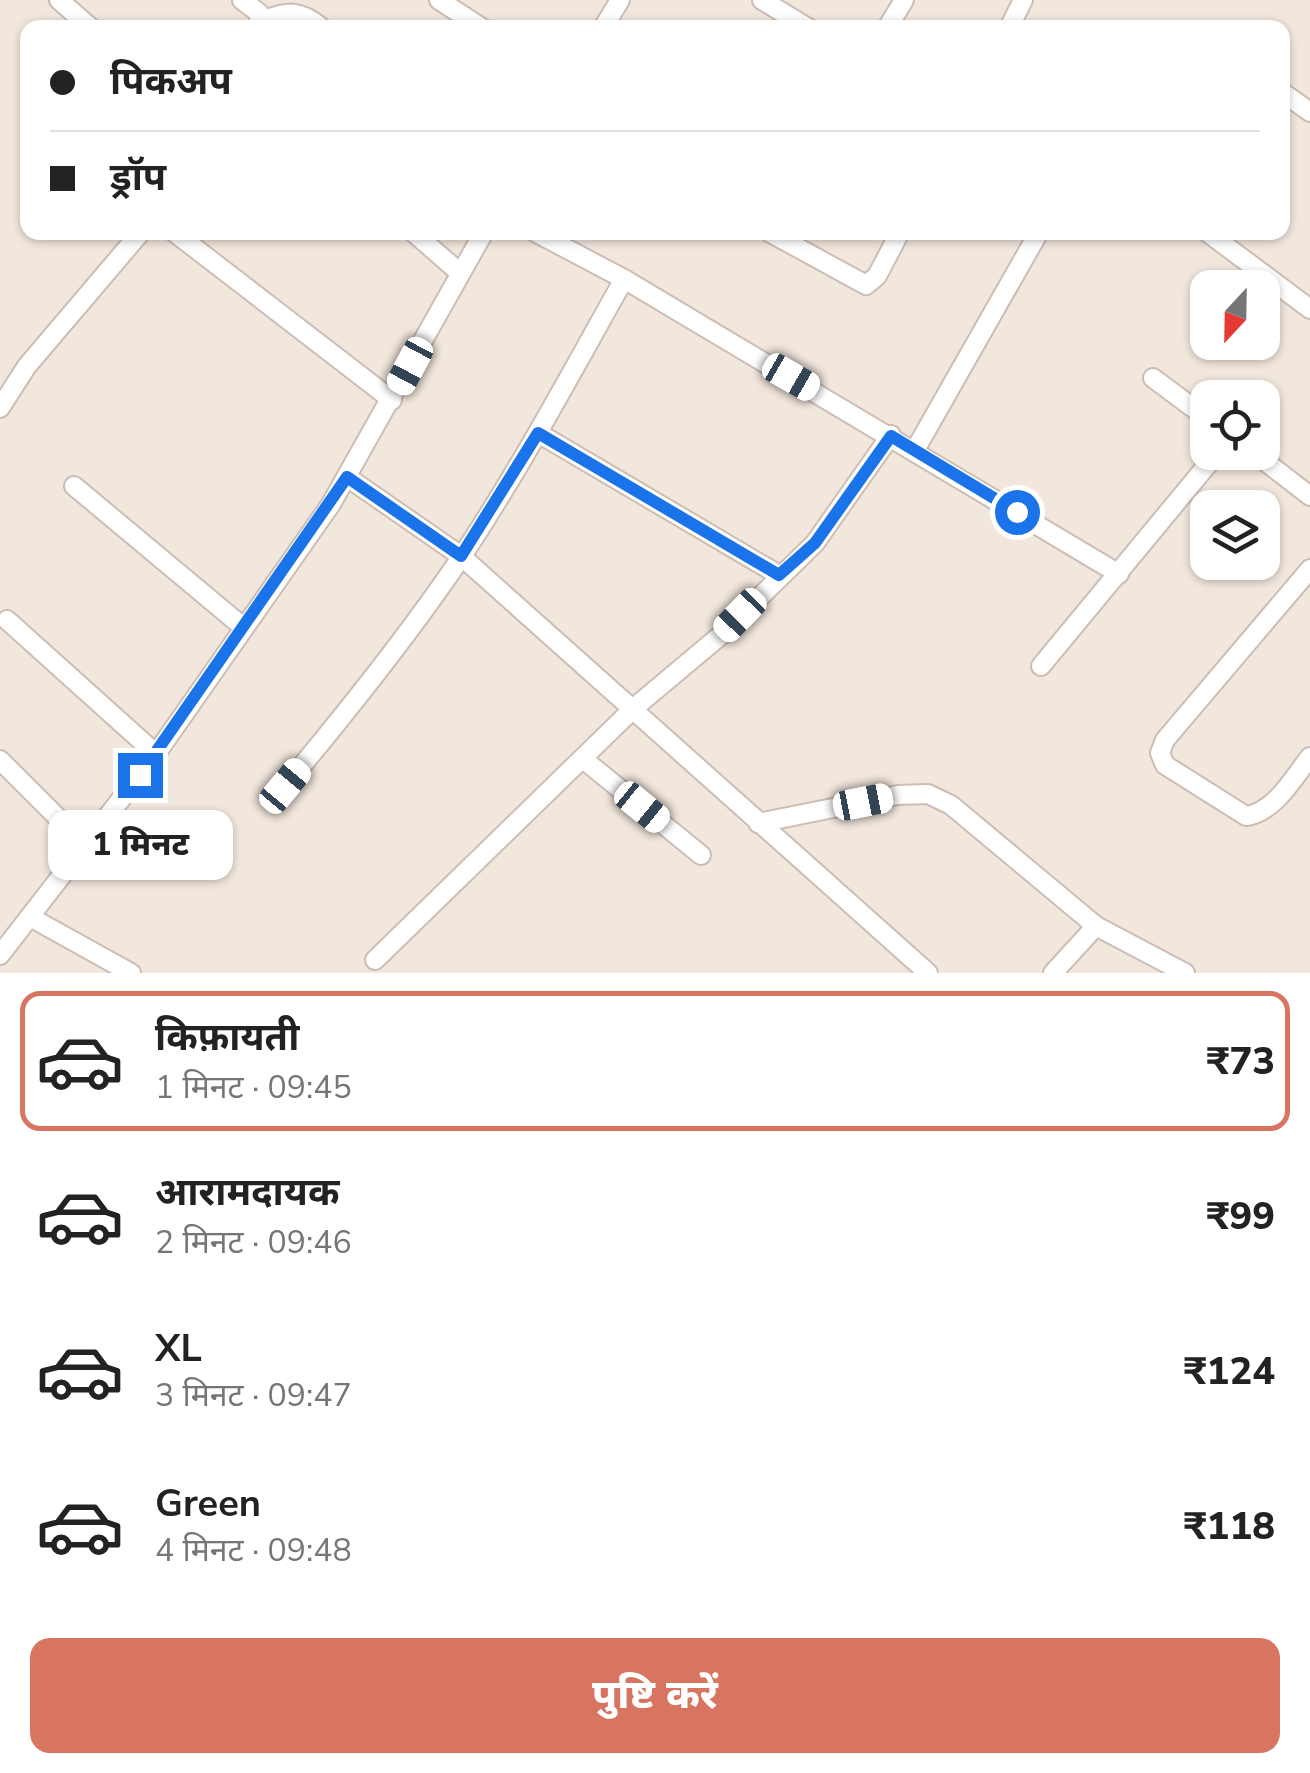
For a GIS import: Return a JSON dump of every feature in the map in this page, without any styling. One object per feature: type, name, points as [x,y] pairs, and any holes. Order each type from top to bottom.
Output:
[{"type":"street","points":[[59,0],[82,20]]},
{"type":"street","points":[[242,0],[258,20]]},
{"type":"street","points":[[440,0],[470,20]]},
{"type":"street","points":[[762,0],[784,6]]},
{"type":"street","points":[[269,20],[286,11],[311,20]]},
{"type":"street","points":[[0,408],[26,366],[134,240]]},
{"type":"street","points":[[184,240],[392,400]]},
{"type":"street","points":[[422,240],[460,272]]},
{"type":"street","points":[[0,954],[156,754],[347,477],[479,240]]},
{"type":"street","points":[[549,240],[624,279],[1119,574]]},
{"type":"street","points":[[784,240],[866,285],[877,276],[896,240]]},
{"type":"street","points":[[915,450],[1034,240]]},
{"type":"street","points":[[1218,240],[1310,309]]},
{"type":"street","points":[[285,786],[347,712],[461,556],[538,433],[624,279]]},
{"type":"street","points":[[1153,378],[1190,405]]},
{"type":"street","points":[[538,433],[779,575]]},
{"type":"street","points":[[375,960],[635,707],[721,635],[815,543],[891,436]]},
{"type":"street","points":[[1041,666],[1203,470]]},
{"type":"street","points":[[1276,470],[1310,496]]},
{"type":"street","points":[[347,477],[461,556],[635,707],[758,823],[928,973]]},
{"type":"street","points":[[74,486],[243,627]]},
{"type":"street","points":[[1310,569],[1165,740],[1160,752],[1165,765],[1246,816],[1260,814],[1271,805],[1310,756]]},
{"type":"street","points":[[7,620],[156,754]]},
{"type":"street","points":[[583,759],[701,856]]},
{"type":"street","points":[[0,760],[84,844]]},
{"type":"street","points":[[758,823],[898,795],[928,794],[950,806],[1096,926],[1186,973]]},
{"type":"street","points":[[30,917],[131,973]]},
{"type":"street","points":[[1053,973],[1096,926]]},
{"type":"shaded area","points":[[0,0],[1310,0],[1310,973],[0,973]]},
{"type":"route","points":[[140,775],[347,477],[461,556],[538,433],[779,575],[815,543],[891,436],[1017,512]]}]
